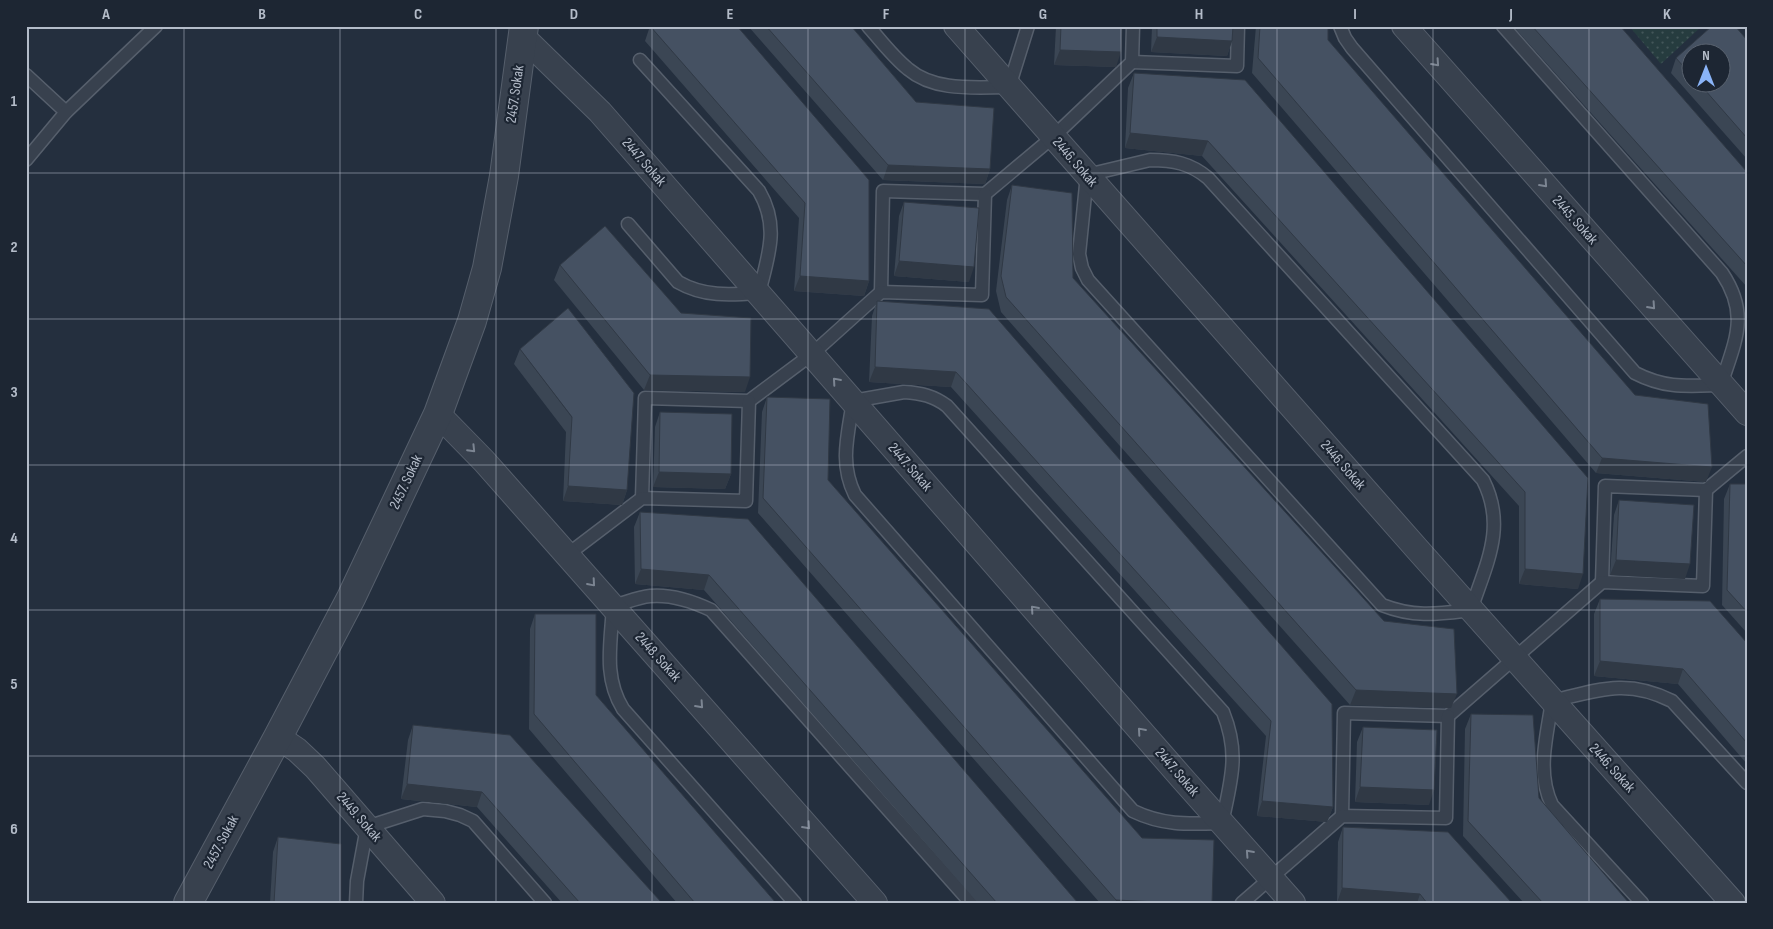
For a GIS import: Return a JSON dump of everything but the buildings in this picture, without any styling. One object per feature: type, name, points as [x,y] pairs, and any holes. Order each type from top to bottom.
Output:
[{"type":"street","name":"2446. Sokak","points":[[956,26],[1471,610],[1733,903]]},
{"type":"street","name":"2445. Sokak","points":[[1404,26],[1747,413]]},
{"type":"street","name":"2447. Sokak","points":[[523,31],[600,112],[1293,903]]},
{"type":"street","name":"2457. Sokak","points":[[188,903],[278,737],[350,598],[438,414],[472,321],[487,268],[504,176],[523,31]]},
{"type":"street","name":"2448. Sokak","points":[[438,414],[484,461],[876,903]]},
{"type":"street","name":"2449. Sokak","points":[[278,737],[316,767],[433,903]]},
{"type":"lane","points":[[26,160],[66,112],[156,26]]},
{"type":"lane","points":[[868,26],[909,71],[921,78],[936,84],[952,86],[1009,87],[1028,26]]},
{"type":"lane","points":[[881,292],[883,191],[985,194],[1053,137],[1132,62],[1133,26]]},
{"type":"lane","points":[[1132,62],[1237,66],[1238,26]]},
{"type":"lane","points":[[1340,26],[1352,48],[1635,373],[1662,384],[1691,386],[1721,385],[1738,332],[1739,316],[1736,300],[1730,286],[1722,273],[1503,26]]},
{"type":"lane","points":[[628,224],[678,282],[689,288],[713,294],[759,293],[771,245],[772,228],[765,201],[759,191],[640,60]]},
{"type":"lane","points":[[26,75],[66,112]]},
{"type":"lane","points":[[1150,160],[1178,161],[1190,165],[1199,171],[1208,178],[1483,480],[1494,508],[1495,526],[1492,545],[1471,610],[1417,615],[1382,605],[1097,291],[1088,280],[1082,268],[1079,254],[1087,175],[1150,160]]},
{"type":"lane","points":[[642,498],[645,398],[748,401],[812,354],[881,292],[982,294],[985,194]]},
{"type":"lane","points":[[910,392],[938,399],[947,406],[1222,712],[1231,735],[1234,760],[1222,823],[1172,823],[1158,821],[1134,811],[855,495],[847,475],[845,461],[853,401],[910,392]]},
{"type":"lane","points":[[567,555],[642,498],[746,501],[748,401]]},
{"type":"lane","points":[[1602,582],[1605,486],[1706,490],[1747,456]]},
{"type":"lane","points":[[1342,816],[1344,713],[1448,716],[1602,582],[1703,586],[1706,490]]},
{"type":"lane","points":[[795,903],[623,709],[617,699],[609,675],[613,606],[649,596],[665,596],[696,603],[711,610],[971,903]]},
{"type":"lane","points":[[1642,903],[1552,805],[1546,794],[1542,770],[1552,701],[1609,688],[1626,687],[1658,694],[1672,701],[1747,783]]},
{"type":"lane","points":[[1242,903],[1342,816],[1446,818],[1448,716]]},
{"type":"lane","points":[[356,903],[357,881],[368,827],[423,810],[446,810],[473,821],[545,903]]},
{"type":"green space","points":[[1629,26],[1702,26],[1685,42],[1680,42],[1680,46],[1661,64]]}]
